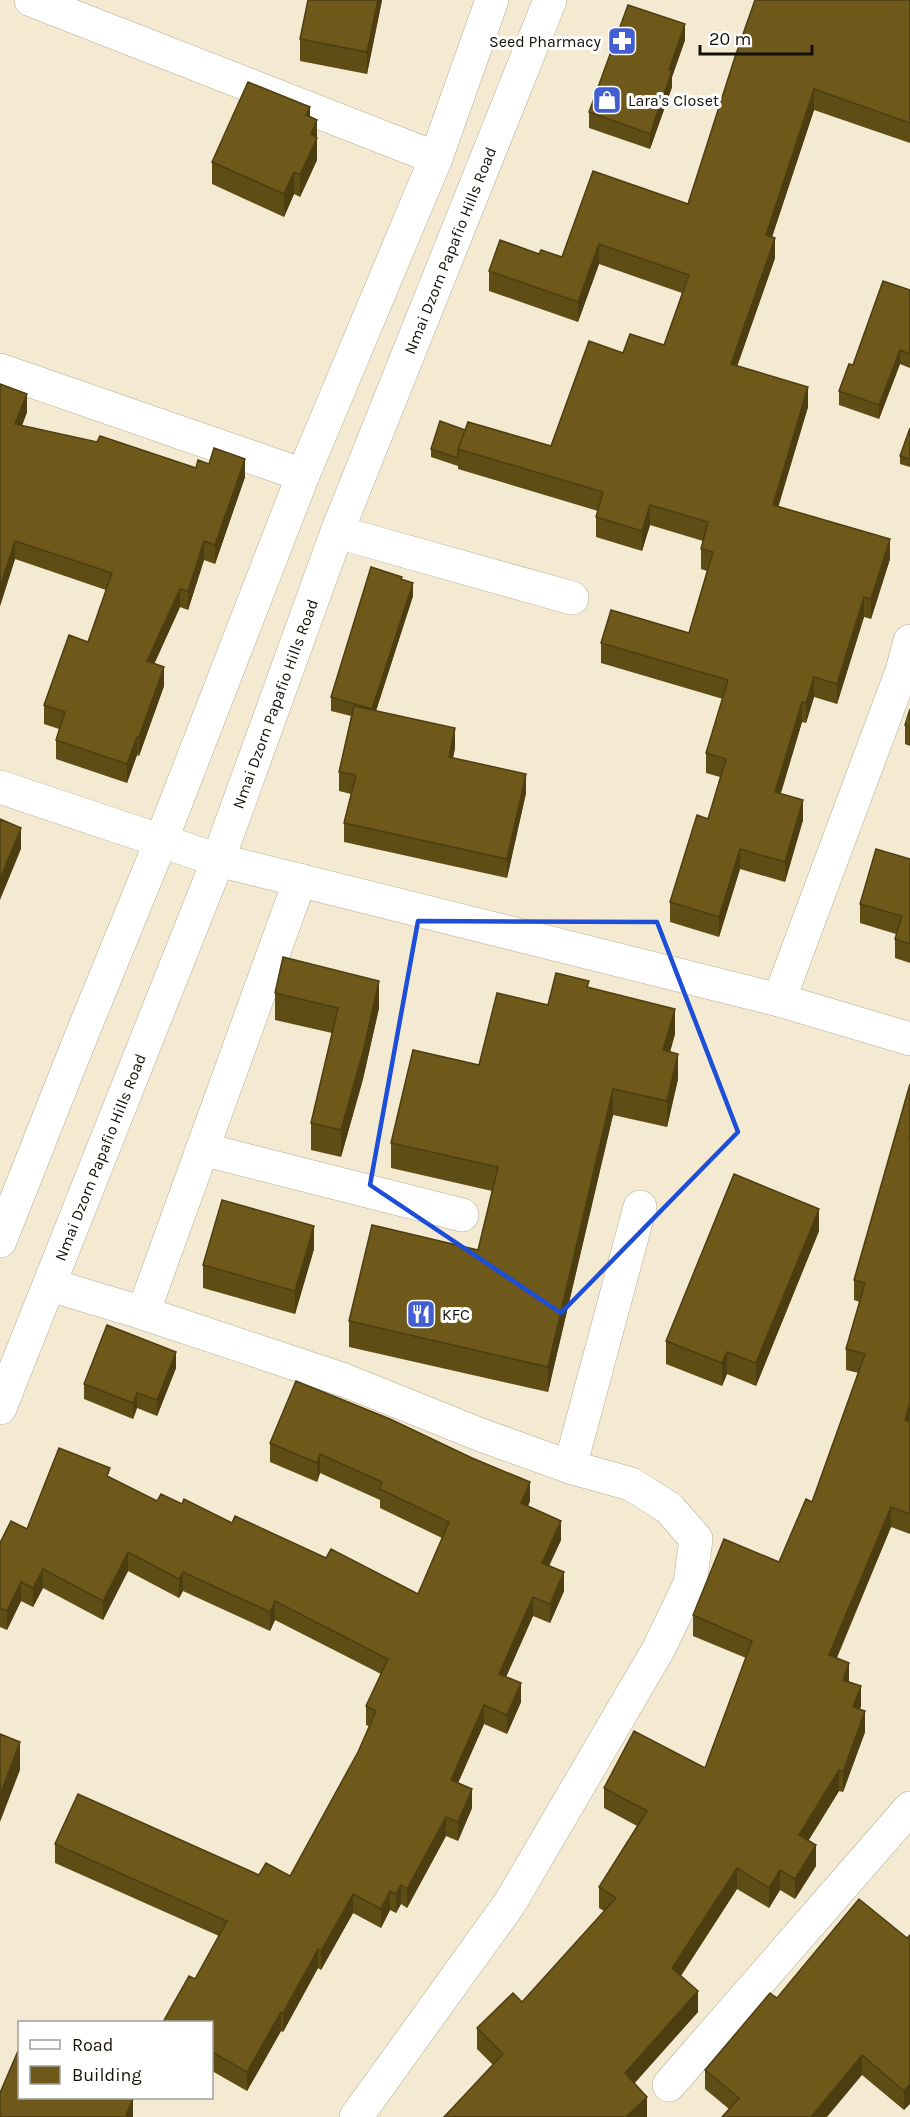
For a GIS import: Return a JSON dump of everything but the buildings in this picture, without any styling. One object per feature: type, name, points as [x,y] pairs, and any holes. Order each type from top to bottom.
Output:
[{"type":"street","points":[[31,0],[436,158]]},
{"type":"street","points":[[0,1241],[161,841],[303,475],[436,158],[492,0]]},
{"type":"street","name":"Nmai Dzorn Papafio Hills Road","points":[[0,1408],[218,860],[337,532],[550,0]]},
{"type":"street","points":[[0,370],[303,475]]},
{"type":"street","points":[[337,532],[572,598]]},
{"type":"street","points":[[779,1000],[902,672],[910,641]]},
{"type":"street","points":[[0,787],[218,860],[779,1000],[910,1039]]},
{"type":"street","points":[[143,1313],[300,880]]},
{"type":"street","points":[[202,1149],[462,1215]]},
{"type":"street","points":[[570,1467],[640,1207]]},
{"type":"street","points":[[50,1285],[143,1313],[344,1380],[481,1435],[570,1467],[631,1484],[669,1508],[696,1539],[690,1584],[658,1650],[510,1903],[356,2117]]},
{"type":"street","points":[[669,2085],[910,1808]]},
{"type":"highlighted area","points":[[418,921],[657,922],[738,1132],[561,1313],[370,1185]]},
{"type":"place","name":"Seed Pharmacy","points":[[622,41]]},
{"type":"place","name":"Lara's Closet","points":[[607,100]]},
{"type":"place","name":"KFC","points":[[421,1314]]}]
